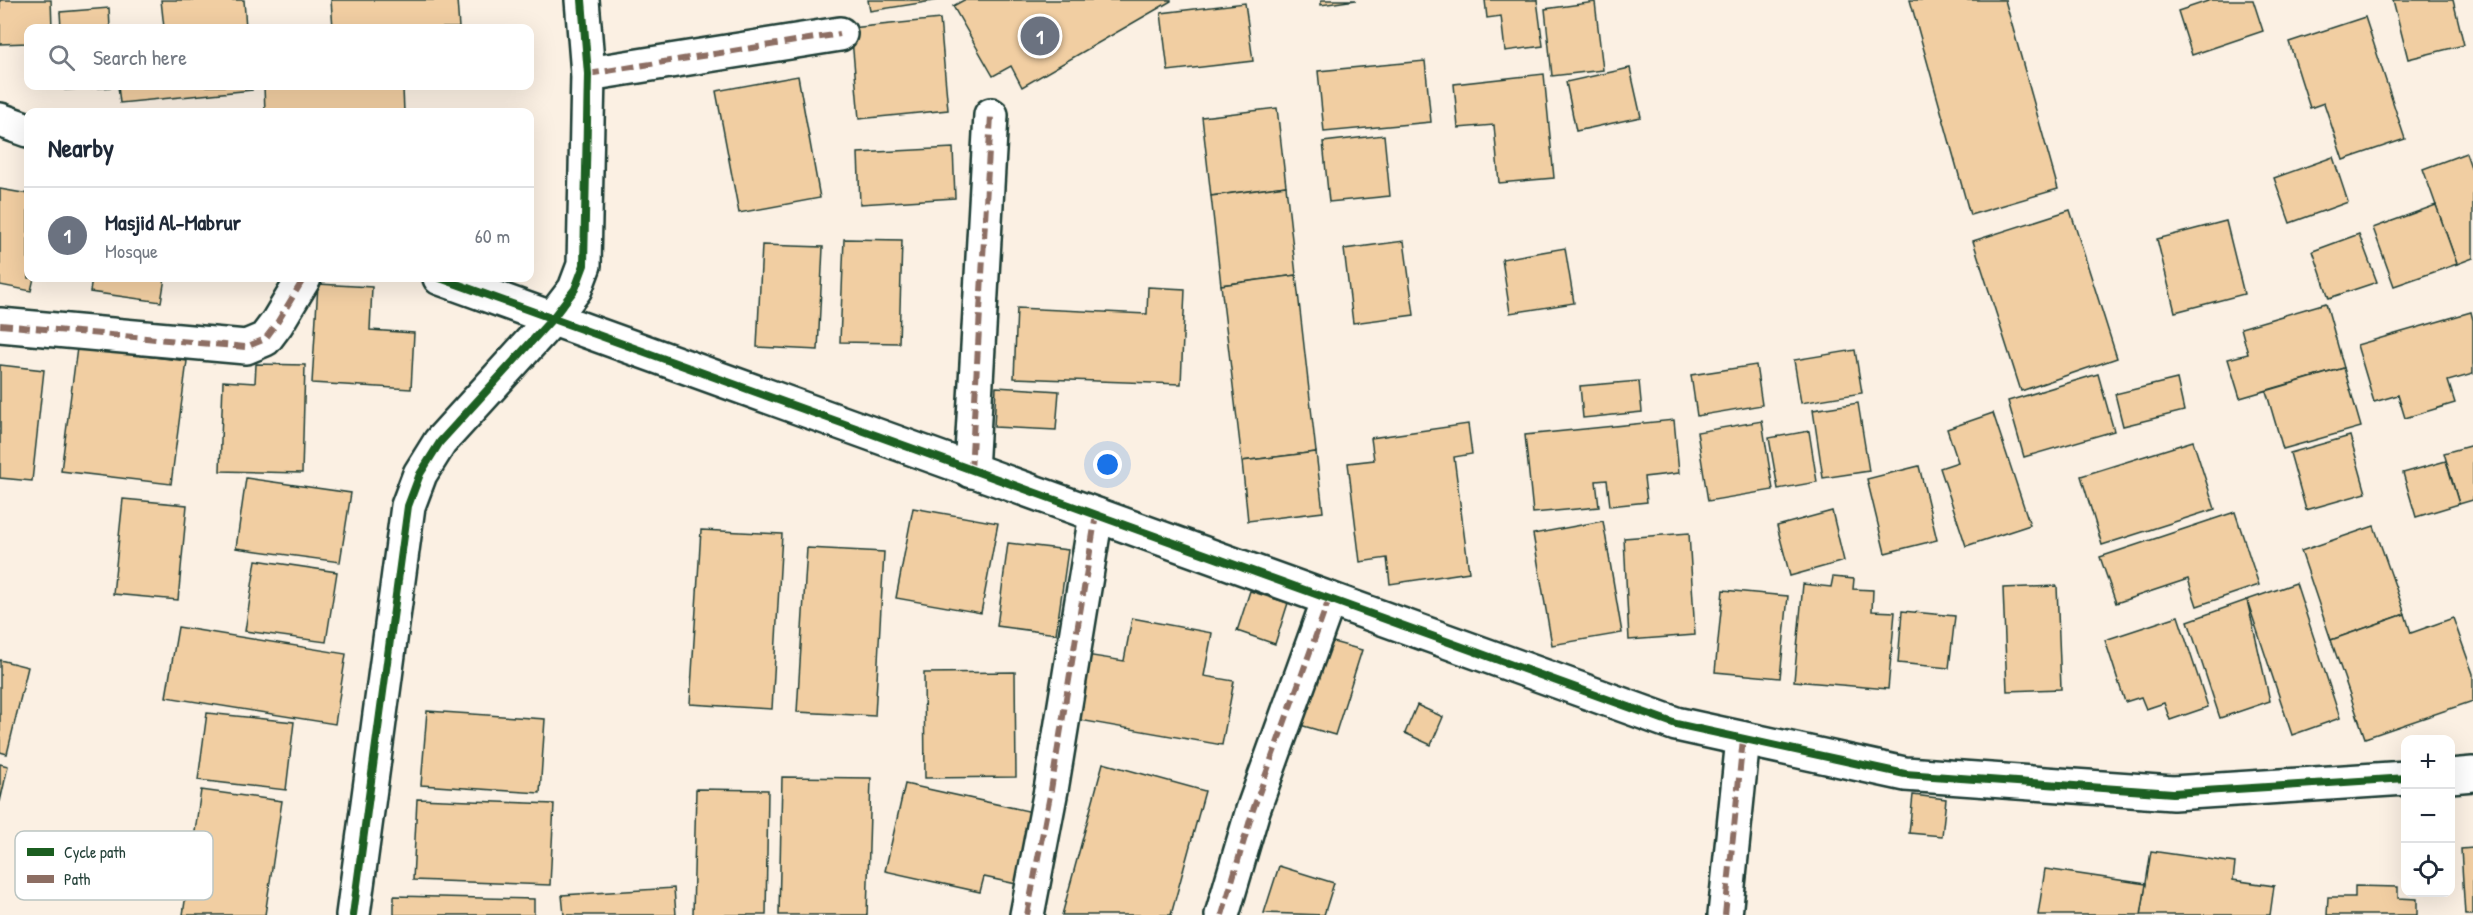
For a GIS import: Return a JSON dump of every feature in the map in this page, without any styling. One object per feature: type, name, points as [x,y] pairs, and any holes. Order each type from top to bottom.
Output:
[{"type":"street","points":[[352,915],[408,506],[420,474],[440,442],[552,319],[575,289],[584,265],[588,74],[582,0]]},
{"type":"street","points":[[588,74],[840,34]]},
{"type":"street","points":[[971,471],[991,115]]},
{"type":"street","points":[[0,120],[24,129]]},
{"type":"street","points":[[0,325],[246,347],[265,339],[302,282]]},
{"type":"street","points":[[451,282],[1676,724],[1905,774],[2173,793],[2401,778]]},
{"type":"street","points":[[1027,915],[1051,790],[1096,515]]},
{"type":"street","points":[[1222,915],[1253,810],[1329,599]]},
{"type":"street","points":[[1725,915],[1743,739]]},
{"type":"street","points":[[2455,776],[2473,774]]},
{"type":"building","points":[[0,0],[51,0],[52,24],[24,24],[24,43],[0,44]]},
{"type":"building","points":[[161,0],[244,0],[246,24],[164,24]]},
{"type":"building","points":[[331,0],[457,0],[459,24],[333,24]]},
{"type":"building","points":[[868,0],[939,0],[870,11]]},
{"type":"building","points":[[964,0],[1171,1],[1022,87],[1011,66],[993,76],[953,6]]},
{"type":"building","points":[[1321,0],[1356,0],[1321,5]]},
{"type":"building","points":[[1485,0],[1537,0],[1543,46],[1505,51],[1501,16],[1487,18]]},
{"type":"building","points":[[1910,0],[2005,0],[2058,189],[1970,215]]},
{"type":"building","points":[[2211,0],[2253,0],[2263,31],[2192,55],[2178,11]]},
{"type":"building","points":[[2393,0],[2453,0],[2464,45],[2408,59]]},
{"type":"building","points":[[1595,2],[1603,70],[1552,76],[1545,9]]},
{"type":"building","points":[[1245,3],[1253,61],[1168,71],[1161,13]]},
{"type":"building","points":[[109,8],[110,24],[61,24],[60,12]]},
{"type":"building","points":[[2365,17],[2405,139],[2343,160],[2324,103],[2310,108],[2289,42]]},
{"type":"building","points":[[940,19],[948,110],[859,119],[851,28]]},
{"type":"building","points":[[1425,61],[1431,122],[1324,132],[1318,71]]},
{"type":"building","points":[[1630,68],[1641,117],[1576,131],[1566,82]]},
{"type":"building","points":[[1544,74],[1554,178],[1499,183],[1494,125],[1458,128],[1454,84]]},
{"type":"building","points":[[798,76],[820,198],[739,213],[716,91]]},
{"type":"building","points":[[118,90],[252,90],[120,103]]},
{"type":"building","points":[[264,90],[403,90],[404,108],[265,108]]},
{"type":"building","points":[[1277,108],[1286,186],[1211,196],[1202,117]]},
{"type":"building","points":[[1384,135],[1390,196],[1329,202],[1323,142]]},
{"type":"building","points":[[953,148],[955,198],[860,204],[858,153]]},
{"type":"building","points":[[2466,153],[2473,173],[2473,258],[2457,264],[2423,169]]},
{"type":"building","points":[[2333,157],[2348,202],[2290,223],[2274,178]]},
{"type":"building","points":[[1286,186],[1296,275],[1221,285],[1211,196]]},
{"type":"building","points":[[0,189],[24,193],[24,282],[33,282],[31,291],[0,285]]},
{"type":"building","points":[[2436,205],[2457,264],[2394,286],[2373,228]]},
{"type":"building","points":[[2070,210],[2117,358],[2021,391],[1973,241]]},
{"type":"building","points":[[2226,221],[2244,294],[2175,312],[2157,239]]},
{"type":"building","points":[[2359,234],[2377,282],[2329,298],[2313,251]]},
{"type":"building","points":[[844,239],[902,240],[899,343],[840,342]]},
{"type":"building","points":[[1404,241],[1414,315],[1353,323],[1344,249]]},
{"type":"building","points":[[762,245],[823,247],[818,350],[757,347]]},
{"type":"building","points":[[1565,248],[1574,303],[1510,313],[1502,259]]},
{"type":"building","points":[[1296,275],[1316,452],[1242,461],[1221,285]]},
{"type":"building","points":[[91,282],[164,282],[161,302],[90,292]]},
{"type":"building","points":[[318,284],[372,287],[370,330],[414,333],[411,389],[312,383]]},
{"type":"building","points":[[1148,287],[1185,289],[1181,384],[1014,378],[1017,308],[1147,314]]},
{"type":"building","points":[[2326,303],[2344,368],[2240,398],[2228,359],[2248,354],[2241,328]]},
{"type":"building","points":[[2471,312],[2473,374],[2448,381],[2455,403],[2405,418],[2398,395],[2374,402],[2357,345]]},
{"type":"building","points":[[77,348],[187,361],[171,484],[61,471]]},
{"type":"building","points":[[1855,350],[1862,393],[1801,403],[1794,360]]},
{"type":"building","points":[[256,364],[305,365],[302,473],[220,471],[223,381],[255,383]]},
{"type":"building","points":[[0,365],[44,370],[32,481],[0,478]]},
{"type":"building","points":[[1756,365],[1762,405],[1697,416],[1691,375]]},
{"type":"building","points":[[2344,368],[2361,427],[2283,449],[2266,391]]},
{"type":"building","points":[[2098,374],[2114,431],[2024,457],[2008,401]]},
{"type":"building","points":[[2177,379],[2184,411],[2123,426],[2115,394]]},
{"type":"building","points":[[1639,381],[1642,412],[1583,418],[1580,386]]},
{"type":"building","points":[[996,387],[1059,391],[1056,430],[994,427]]},
{"type":"building","points":[[1858,403],[1869,471],[1823,478],[1813,410]]},
{"type":"building","points":[[1993,413],[2030,525],[1966,546],[1940,468],[1958,462],[1947,429]]},
{"type":"building","points":[[1674,420],[1679,473],[1644,477],[1647,502],[1610,506],[1607,480],[1596,481],[1599,507],[1533,513],[1525,435]]},
{"type":"building","points":[[1762,421],[1773,490],[1708,501],[1697,432]]},
{"type":"building","points":[[1468,424],[1472,454],[1454,457],[1469,572],[1390,584],[1387,558],[1360,562],[1348,463],[1374,460],[1371,438]]},
{"type":"building","points":[[1809,431],[1817,482],[1778,489],[1769,438]]},
{"type":"building","points":[[2350,436],[2366,493],[2306,510],[2290,453]]},
{"type":"building","points":[[2193,441],[2215,509],[2102,545],[2081,476]]},
{"type":"building","points":[[2473,445],[2473,500],[2459,504],[2444,453]]},
{"type":"building","points":[[1316,452],[1323,512],[1248,521],[1242,461]]},
{"type":"building","points":[[2446,461],[2459,504],[2416,517],[2403,473]]},
{"type":"building","points":[[1919,466],[1937,540],[1885,553],[1867,479]]},
{"type":"building","points":[[246,478],[351,493],[340,562],[236,548]]},
{"type":"building","points":[[123,499],[187,505],[178,600],[113,594]]},
{"type":"building","points":[[913,508],[998,523],[981,613],[896,598]]},
{"type":"building","points":[[1832,511],[1844,561],[1790,576],[1777,526]]},
{"type":"building","points":[[2235,512],[2259,585],[2197,606],[2188,579],[2116,603],[2100,557]]},
{"type":"building","points":[[1603,521],[1622,633],[1552,645],[1533,534]]},
{"type":"building","points":[[2374,526],[2405,614],[2331,640],[2301,551]]},
{"type":"building","points":[[701,530],[782,534],[772,709],[690,704]]},
{"type":"building","points":[[1689,533],[1695,635],[1629,640],[1624,538]]},
{"type":"building","points":[[1008,543],[1068,550],[1056,634],[997,626]]},
{"type":"building","points":[[807,548],[884,552],[875,716],[797,712]]},
{"type":"building","points":[[256,560],[337,572],[326,642],[245,631]]},
{"type":"building","points":[[1833,577],[1854,579],[1853,589],[1873,590],[1872,611],[1895,612],[1888,689],[1794,681],[1803,584],[1831,587]]},
{"type":"building","points":[[2296,583],[2340,718],[2292,735],[2247,600]]},
{"type":"building","points":[[2057,586],[2061,689],[2007,691],[2003,588]]},
{"type":"building","points":[[1723,590],[1788,596],[1780,678],[1715,672]]},
{"type":"building","points":[[1250,591],[1288,603],[1275,644],[1237,631]]},
{"type":"building","points":[[2247,600],[2270,701],[2220,718],[2188,621]]},
{"type":"building","points":[[1902,611],[1955,616],[1949,668],[1898,663]]},
{"type":"building","points":[[2405,614],[2411,633],[2453,618],[2473,674],[2473,701],[2365,738],[2331,640]]},
{"type":"building","points":[[2178,616],[2208,707],[2170,720],[2164,703],[2146,709],[2141,697],[2125,702],[2105,640]]},
{"type":"building","points":[[1132,618],[1212,633],[1204,676],[1234,681],[1222,745],[1068,718],[1080,654],[1124,661]]},
{"type":"building","points":[[178,627],[346,654],[335,724],[166,697]]},
{"type":"building","points":[[1326,640],[1362,650],[1335,735],[1300,725]]},
{"type":"building","points":[[0,660],[28,667],[7,754],[0,752]]},
{"type":"building","points":[[1015,672],[1016,777],[925,778],[924,673]]},
{"type":"building","points":[[1417,705],[1443,717],[1431,745],[1405,733]]},
{"type":"building","points":[[427,711],[545,719],[540,793],[421,785]]},
{"type":"building","points":[[207,713],[294,722],[286,790],[198,780]]},
{"type":"building","points":[[1103,763],[1205,791],[1171,915],[1062,915]]},
{"type":"building","points":[[0,764],[8,766],[0,802]]},
{"type":"building","points":[[782,777],[871,778],[867,915],[779,915]]},
{"type":"building","points":[[905,784],[1037,813],[1021,885],[984,877],[980,892],[885,871]]},
{"type":"building","points":[[696,789],[768,790],[766,915],[693,915]]},
{"type":"building","points":[[201,790],[282,801],[265,915],[183,915],[185,900],[213,900],[213,831],[195,831]]},
{"type":"building","points":[[1913,795],[1946,799],[1942,836],[1909,833]]},
{"type":"building","points":[[417,799],[554,804],[550,885],[413,880]]},
{"type":"building","points":[[2473,848],[2473,915],[2465,915],[2461,849]]},
{"type":"building","points":[[2151,851],[2235,863],[2233,880],[2274,886],[2270,915],[2141,915]]},
{"type":"building","points":[[1279,866],[1334,883],[1324,915],[1264,913]]},
{"type":"building","points":[[2045,869],[2146,884],[2141,915],[2038,915]]},
{"type":"building","points":[[2355,886],[2398,887],[2398,898],[2417,899],[2417,915],[2327,915],[2328,897],[2355,897]]},
{"type":"building","points":[[674,888],[676,915],[564,915],[562,895]]},
{"type":"building","points":[[394,896],[534,899],[534,915],[394,915]]},
{"type":"marked path","points":[[588,74],[840,34]]},
{"type":"marked path","points":[[971,471],[991,115]]},
{"type":"marked path","points":[[0,325],[246,347],[265,339],[302,282]]},
{"type":"marked path","points":[[1027,915],[1051,790],[1096,515]]},
{"type":"marked path","points":[[1222,915],[1253,810],[1329,599]]},
{"type":"marked path","points":[[1725,915],[1743,739]]},
{"type":"cycle path","points":[[353,915],[408,506],[420,474],[440,442],[552,319],[575,289],[584,265],[588,74],[582,0]]},
{"type":"cycle path","points":[[451,282],[1676,724],[1905,774],[2173,793],[2401,778]]},
{"type":"place","name":"Masjid Al-Mabrur","points":[[1040,36]]}]
